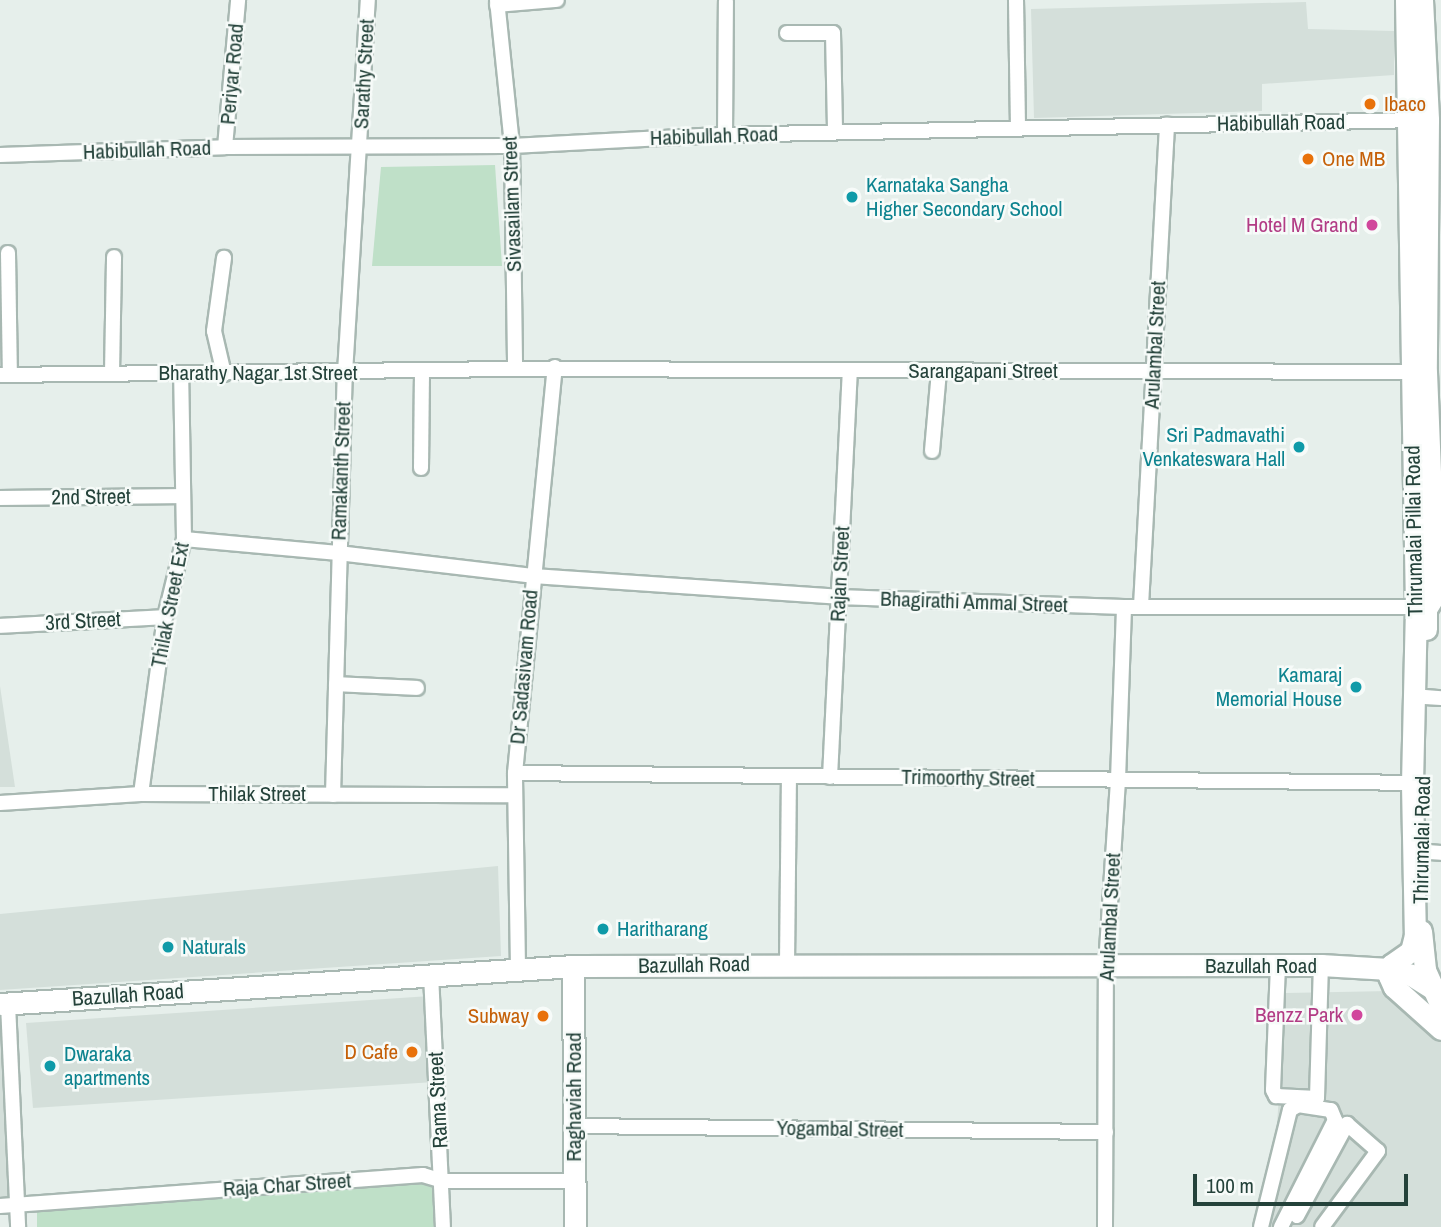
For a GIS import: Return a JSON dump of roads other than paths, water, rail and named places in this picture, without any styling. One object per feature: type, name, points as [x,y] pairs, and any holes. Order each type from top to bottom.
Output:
[{"type":"main road","name":"Thirumalai Pillai Road","points":[[1389,969],[1411,951],[1426,852],[1417,783],[1416,607],[1426,372],[1419,120],[1406,0]]},
{"type":"main road","points":[[1419,120],[1433,58],[1422,0]]},
{"type":"main road","name":"Thirumalai Road","points":[[1417,783],[1433,697],[1426,610],[1438,594],[1426,372]]},
{"type":"main road","name":"Thirumalai Road","points":[[1426,852],[1421,947],[1437,997]]},
{"type":"main road","points":[[1389,969],[1416,960],[1421,947]]},
{"type":"main road","name":"Bazullah Road","points":[[4,1004],[572,966],[1321,965],[1389,969]]},
{"type":"main road","name":"Raghaviah Road","points":[[572,966],[575,1227]]},
{"type":"main road","points":[[1389,969],[1411,975],[1437,997]]},
{"type":"main road","points":[[1389,969],[1394,987],[1441,1029]]},
{"type":"street","name":"Periyar Road","points":[[225,147],[238,0]]},
{"type":"street","name":"Sarathy Street","points":[[360,148],[368,0]]},
{"type":"street","points":[[497,2],[557,0]]},
{"type":"street","points":[[1016,0],[1018,130]]},
{"type":"street","points":[[725,135],[726,1]]},
{"type":"street","name":"Sivasailam Street","points":[[497,2],[512,146],[515,369]]},
{"type":"street","points":[[787,33],[833,33],[835,132]]},
{"type":"street","name":"Habibullah Road","points":[[0,155],[225,147],[512,146],[725,135],[1419,120]]},
{"type":"street","name":"Arulambal Street","points":[[1141,606],[1167,125]]},
{"type":"street","name":"Ramakanth Street","points":[[333,795],[345,373],[360,148]]},
{"type":"street","points":[[5,375],[8,253]]},
{"type":"street","points":[[112,374],[114,257]]},
{"type":"street","points":[[223,374],[215,331],[224,258]]},
{"type":"street","points":[[515,369],[555,367]]},
{"type":"street","name":"Sarangapani Street","points":[[555,367],[850,371],[1426,372]]},
{"type":"street","name":"Dr Sadasivam Road","points":[[518,968],[515,773],[555,367]]},
{"type":"street","name":"Bharathy Nagar 1st Street","points":[[5,375],[515,369]]},
{"type":"street","points":[[421,468],[422,371]]},
{"type":"street","name":"Rajan Street","points":[[830,777],[850,371]]},
{"type":"street","points":[[932,451],[939,371]]},
{"type":"street","name":"Thilak Street Ext","points":[[141,793],[165,617],[184,539],[181,374]]},
{"type":"street","name":"2nd Street","points":[[0,498],[183,496]]},
{"type":"street","name":"Bhagirathi Ammal Street","points":[[184,539],[338,553],[533,576],[838,597],[1124,607],[1416,607]]},
{"type":"street","name":"Arulambal Street","points":[[1105,1227],[1106,966],[1118,780],[1124,607]]},
{"type":"street","name":"3rd Street","points":[[0,626],[165,617]]},
{"type":"street","points":[[336,684],[417,688]]},
{"type":"street","name":"Trimoorthy Street","points":[[515,773],[1417,783]]},
{"type":"street","points":[[787,964],[789,776]]},
{"type":"street","name":"Thilak Street","points":[[0,803],[141,793],[514,795]]},
{"type":"street","points":[[1278,965],[1273,1090],[1276,1096],[1317,1098],[1321,965]]},
{"type":"street","name":"Rama Street","points":[[431,974],[443,1181],[443,1227]]},
{"type":"street","points":[[4,1004],[18,1227]]},
{"type":"street","points":[[1261,1227],[1290,1110],[1298,1105],[1331,1110],[1335,1119],[1281,1227]]},
{"type":"street","points":[[1292,1227],[1347,1124],[1378,1151],[1322,1227]]},
{"type":"street","name":"Yogambal Street","points":[[574,1126],[1106,1132]]},
{"type":"street","name":"Raja Char Street","points":[[0,1206],[423,1175],[443,1181],[574,1181]]},
{"type":"place","name":"Ibaco","points":[[1370,104]]},
{"type":"place","name":"One MB","points":[[1308,159]]},
{"type":"place","name":"Karnataka Sangha Higher Secondary School","points":[[852,197]]},
{"type":"place","name":"Hotel M Grand","points":[[1372,225]]},
{"type":"place","name":"Sri Padmavathi Venkateswara Hall","points":[[1299,447]]},
{"type":"place","name":"Kamaraj Memorial House","points":[[1356,687]]},
{"type":"place","name":"Haritharang","points":[[603,929]]},
{"type":"place","name":"Naturals","points":[[168,947]]},
{"type":"place","name":"Benzz Park","points":[[1357,1015]]},
{"type":"place","name":"Subway","points":[[543,1016]]},
{"type":"place","name":"D Cafe","points":[[412,1052]]},
{"type":"place","name":"Dwaraka apartments","points":[[50,1066]]}]
